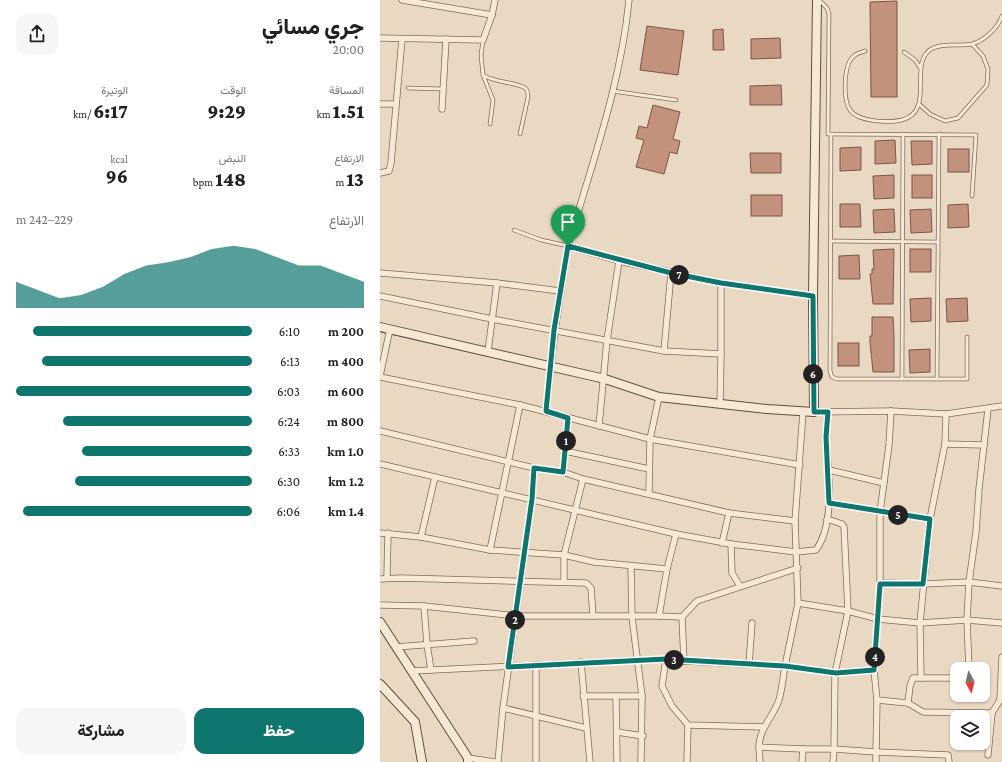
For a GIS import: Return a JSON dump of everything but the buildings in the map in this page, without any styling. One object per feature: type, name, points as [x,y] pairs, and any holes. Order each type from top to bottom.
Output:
[{"type":"street","points":[[402,0],[492,14]]},
{"type":"street","points":[[380,38],[483,40],[495,0]]},
{"type":"street","points":[[546,411],[554,330],[568,246],[612,91],[626,26],[629,0]]},
{"type":"street","points":[[814,412],[813,296],[818,0]]},
{"type":"street","points":[[380,173],[389,171],[391,163],[395,104],[402,39]]},
{"type":"street","points":[[442,109],[446,39]]},
{"type":"street","points":[[380,104],[395,104]]},
{"type":"street","points":[[568,246],[619,261],[671,273],[721,283],[813,296]]},
{"type":"street","points":[[599,426],[607,340],[619,261]]},
{"type":"street","points":[[380,273],[498,283],[560,291]]},
{"type":"street","points":[[664,351],[671,273]]},
{"type":"street","points":[[488,351],[498,283]]},
{"type":"street","points":[[720,404],[721,283]]},
{"type":"street","points":[[380,296],[492,319],[664,351],[721,354]]},
{"type":"street","points":[[380,327],[604,379],[659,397],[803,412],[891,411],[946,414],[988,410],[1002,406]]},
{"type":"street","points":[[390,329],[380,377],[520,405],[650,439],[800,465]]},
{"type":"street","points":[[649,494],[650,439],[659,397]]},
{"type":"street","points":[[490,550],[520,405]]},
{"type":"street","points":[[969,662],[967,620],[969,582],[976,532],[988,410]]},
{"type":"street","points":[[876,762],[877,700],[874,670],[880,584],[880,512],[889,446],[891,411]]},
{"type":"street","points":[[760,762],[759,740],[764,727],[779,700],[798,603],[798,568],[795,522],[803,412]]},
{"type":"street","points":[[380,464],[676,534],[722,543],[796,552],[816,550],[821,544],[829,503],[829,470],[826,437],[828,412]]},
{"type":"street","points":[[920,678],[920,623],[923,584],[930,519],[945,444],[946,414]]},
{"type":"street","points":[[563,472],[568,418]]},
{"type":"street","points":[[380,431],[534,468],[563,472],[583,479],[729,513],[795,522]]},
{"type":"street","points":[[945,444],[984,445]]},
{"type":"street","points":[[564,451],[649,468]]},
{"type":"street","points":[[498,762],[508,667],[532,499],[534,468]]},
{"type":"street","points":[[829,470],[884,483]]},
{"type":"street","points":[[421,537],[435,477]]},
{"type":"street","points":[[564,582],[564,556],[583,479]]},
{"type":"street","points":[[829,503],[930,519]]},
{"type":"street","points":[[722,543],[729,513]]},
{"type":"street","points":[[827,519],[842,524],[844,527],[848,611],[836,673],[833,762]]},
{"type":"street","points":[[380,533],[421,537],[490,550],[524,554],[564,556],[594,562],[667,569]]},
{"type":"street","points":[[387,578],[388,534]]},
{"type":"street","points":[[659,616],[667,569],[676,534]]},
{"type":"street","points":[[731,544],[732,573],[740,586]]},
{"type":"street","points":[[631,566],[632,617],[636,660],[640,671],[642,696],[643,736],[641,762]]},
{"type":"street","points":[[684,661],[682,617],[697,601],[798,568]]},
{"type":"street","points":[[380,579],[586,583],[591,588],[594,616]]},
{"type":"street","points":[[880,584],[969,582],[1002,586]]},
{"type":"street","points":[[798,603],[848,611],[878,619],[920,623],[967,620],[1002,622]]},
{"type":"street","points":[[380,605],[424,606],[516,616],[682,617]]},
{"type":"street","points":[[424,606],[431,670]]},
{"type":"street","points":[[380,622],[468,760],[495,762]]},
{"type":"street","points":[[749,664],[752,623]]},
{"type":"street","points":[[396,647],[474,641]]},
{"type":"street","points":[[988,755],[992,713],[1001,700],[1002,657]]},
{"type":"street","points":[[411,671],[666,659],[785,666],[836,673],[874,670]]},
{"type":"street","points":[[666,659],[662,686],[672,706],[688,725],[687,762]]},
{"type":"street","points":[[581,662],[590,762]]},
{"type":"street","points":[[536,665],[536,762]]},
{"type":"street","points":[[908,703],[912,678],[950,678]]},
{"type":"street","points":[[380,684],[415,722],[422,762]]},
{"type":"street","points":[[583,696],[642,696]]},
{"type":"street","points":[[616,696],[617,762]]},
{"type":"street","points":[[877,700],[908,703],[922,712],[992,713]]},
{"type":"street","points":[[503,708],[586,728]]},
{"type":"street","points":[[688,725],[764,727]]},
{"type":"street","points":[[617,732],[643,736]]},
{"type":"street","points":[[759,747],[937,754],[948,755],[950,762]]},
{"type":"street","points":[[802,762],[803,749]]},
{"type":"lane","points":[[818,0],[827,8],[828,14],[828,134],[976,135],[972,196]]},
{"type":"lane","points":[[865,51],[854,56],[847,65],[846,99],[851,112],[865,120],[901,121],[911,116],[920,105],[921,69],[923,58],[931,49],[946,44],[972,44],[988,35],[1000,23],[1002,16]]},
{"type":"lane","points":[[483,40],[481,55],[483,75],[493,100],[490,124]]},
{"type":"lane","points":[[920,105],[930,114],[945,121],[958,118],[987,85],[988,69],[983,56],[972,44]]},
{"type":"lane","points":[[904,52],[915,60],[921,69]]},
{"type":"lane","points":[[483,75],[496,81],[524,88],[528,92],[520,134]]},
{"type":"lane","points":[[408,88],[443,89]]},
{"type":"lane","points":[[612,91],[676,100]]},
{"type":"lane","points":[[831,134],[830,371],[832,377],[837,379],[967,379],[967,337]]},
{"type":"lane","points":[[902,379],[903,134]]},
{"type":"lane","points":[[937,379],[939,134]]},
{"type":"lane","points":[[514,230],[541,240],[568,246]]},
{"type":"lane","points":[[831,241],[938,242]]},
{"type":"route","points":[[568,246],[619,261],[671,273],[721,283],[813,296],[814,412],[828,412],[826,437],[829,470],[829,503],[930,519],[923,584],[880,584],[874,670],[836,673],[785,666],[666,659],[581,662],[508,667],[532,499],[534,468],[563,472],[568,418],[546,411],[554,330],[568,246]]}]
